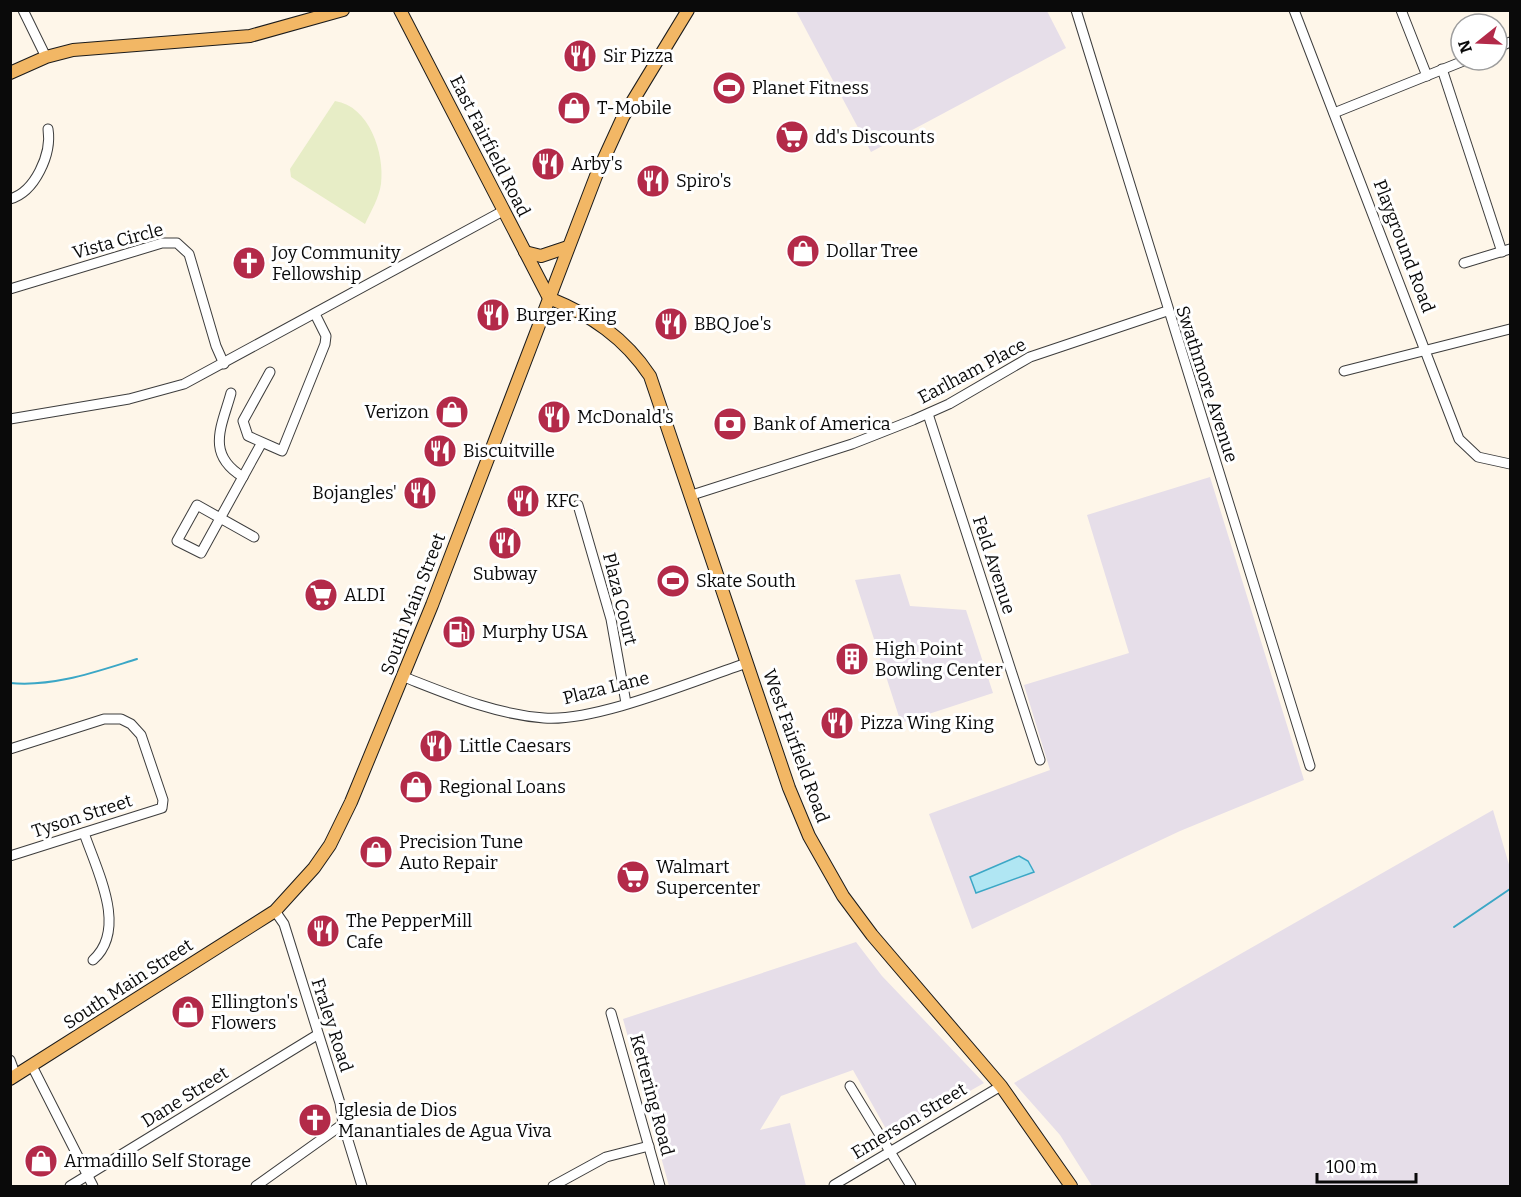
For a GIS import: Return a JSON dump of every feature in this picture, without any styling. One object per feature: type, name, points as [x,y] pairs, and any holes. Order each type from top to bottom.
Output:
[{"type":"main road","points":[[10,73],[46,57],[95,46],[250,36],[342,10]]},
{"type":"main road","name":"East Fairfield Road","points":[[400,10],[549,298]]},
{"type":"main road","name":"South Main Street","points":[[13,1078],[275,911],[301,885],[335,836],[404,677],[596,176],[623,117],[688,10]]},
{"type":"main road","points":[[525,252],[541,256],[568,247]]},
{"type":"main road","name":"West Fairfield Road","points":[[549,298],[608,330],[638,358],[656,389],[802,821],[843,896],[872,935],[1001,1086],[1071,1186]]},
{"type":"street","points":[[23,10],[46,57]]},
{"type":"street","name":"Swathmore Avenue","points":[[1076,10],[1167,311],[1310,766]]},
{"type":"street","name":"Playground Road","points":[[1294,10],[1459,439],[1478,457],[1510,464]]},
{"type":"street","points":[[1401,10],[1426,76]]},
{"type":"street","points":[[1334,113],[1449,66]]},
{"type":"street","points":[[1442,69],[1506,251],[1464,263]]},
{"type":"street","points":[[10,200],[21,196],[33,182],[50,139],[48,129]]},
{"type":"street","points":[[10,419],[149,394],[184,384],[503,212]]},
{"type":"street","name":"Vista Circle","points":[[10,289],[162,243],[177,243],[189,254],[216,346],[224,364]]},
{"type":"street","name":"Earlham Place","points":[[692,495],[852,444],[928,414],[1030,357],[1167,311]]},
{"type":"street","points":[[270,372],[243,422],[248,436],[261,444],[282,451],[325,344],[326,336],[315,314]]},
{"type":"street","points":[[1344,371],[1510,329]]},
{"type":"street","points":[[231,393],[221,421],[218,442],[228,464],[243,477]]},
{"type":"street","name":"Feld Avenue","points":[[928,414],[1040,760]]},
{"type":"street","points":[[254,537],[221,518],[197,505],[177,541],[201,553],[221,518],[261,444]]},
{"type":"street","name":"Plaza Court","points":[[578,505],[611,619],[626,703]]},
{"type":"street","name":"Plaza Lane","points":[[404,677],[482,707],[538,717],[588,713],[626,703],[747,663]]},
{"type":"street","name":"Tyson Street","points":[[10,749],[104,719],[121,719],[131,724],[141,735],[163,806],[10,856]]},
{"type":"street","points":[[84,833],[111,920],[104,950],[93,960]]},
{"type":"street","name":"Fraley Road","points":[[275,911],[284,924],[317,1035],[340,1102],[343,1124],[362,1186]]},
{"type":"street","name":"Kettering Road","points":[[611,1013],[660,1186]]},
{"type":"street","name":"Dane Street","points":[[70,1186],[317,1035]]},
{"type":"street","points":[[10,1060],[13,1078]]},
{"type":"street","points":[[32,1066],[93,1186]]},
{"type":"street","points":[[850,1086],[910,1186]]},
{"type":"street","name":"Emerson Street","points":[[834,1185],[1001,1086]]},
{"type":"street","points":[[256,1186],[343,1124]]},
{"type":"street","points":[[553,1186],[606,1157],[649,1146]]},
{"type":"shaded area","points":[[796,11],[1047,11],[1066,48],[871,152]]},
{"type":"shaded area","points":[[1210,477],[1304,780],[1180,831],[972,929],[929,814],[1050,770],[1024,685],[1129,653],[1087,515]]},
{"type":"shaded area","points":[[900,574],[910,606],[966,610],[993,693],[901,723],[855,580]]},
{"type":"shaded area","points":[[1493,810],[1510,868],[1510,1186],[1092,1186],[1060,1135],[1014,1083]]},
{"type":"shaded area","points":[[856,942],[882,976],[984,1083],[890,1136],[853,1070],[781,1096],[760,1130],[790,1123],[806,1186],[669,1186],[623,1019]]},
{"type":"green space","points":[[335,101],[347,105],[366,121],[377,145],[382,172],[381,184],[377,199],[365,224],[291,177],[290,169]]},
{"type":"water","points":[[1019,856],[1028,861],[1034,872],[976,893],[970,877]]},
{"type":"waterway","points":[[10,683],[58,681],[137,659]]},
{"type":"waterway","points":[[1454,927],[1510,889]]},
{"type":"place","name":"Sir Pizza","points":[[580,56]]},
{"type":"place","name":"Planet Fitness","points":[[729,88]]},
{"type":"place","name":"T-Mobile","points":[[574,108]]},
{"type":"place","name":"dd's Discounts","points":[[792,137]]},
{"type":"place","name":"Arby's","points":[[548,164]]},
{"type":"place","name":"Spiro's","points":[[653,181]]},
{"type":"place","name":"Dollar Tree","points":[[803,251]]},
{"type":"place","name":"Joy Community Fellowship","points":[[249,263]]},
{"type":"place","name":"Burger King","points":[[493,315]]},
{"type":"place","name":"BBQ Joe's","points":[[671,324]]},
{"type":"place","name":"Verizon","points":[[452,412]]},
{"type":"place","name":"McDonald's","points":[[554,417]]},
{"type":"place","name":"Bank of America","points":[[730,424]]},
{"type":"place","name":"Biscuitville","points":[[440,451]]},
{"type":"place","name":"Bojangles'","points":[[420,493]]},
{"type":"place","name":"KFC","points":[[523,501]]},
{"type":"place","name":"Subway","points":[[505,543]]},
{"type":"place","name":"Skate South","points":[[673,581]]},
{"type":"place","name":"ALDI","points":[[321,595]]},
{"type":"place","name":"Murphy USA","points":[[459,632]]},
{"type":"place","name":"High Point Bowling Center","points":[[852,659]]},
{"type":"place","name":"Pizza Wing King","points":[[837,723]]},
{"type":"place","name":"Little Caesars","points":[[436,746]]},
{"type":"place","name":"Regional Loans","points":[[416,787]]},
{"type":"place","name":"Precision Tune Auto Repair","points":[[376,852]]},
{"type":"place","name":"Walmart Supercenter","points":[[633,877]]},
{"type":"place","name":"The PepperMill Cafe","points":[[323,931]]},
{"type":"place","name":"Ellington's Flowers","points":[[188,1012]]},
{"type":"place","name":"Iglesia de Dios Manantiales de Agua Viva","points":[[315,1120]]},
{"type":"place","name":"Armadillo Self Storage","points":[[41,1161]]}]
